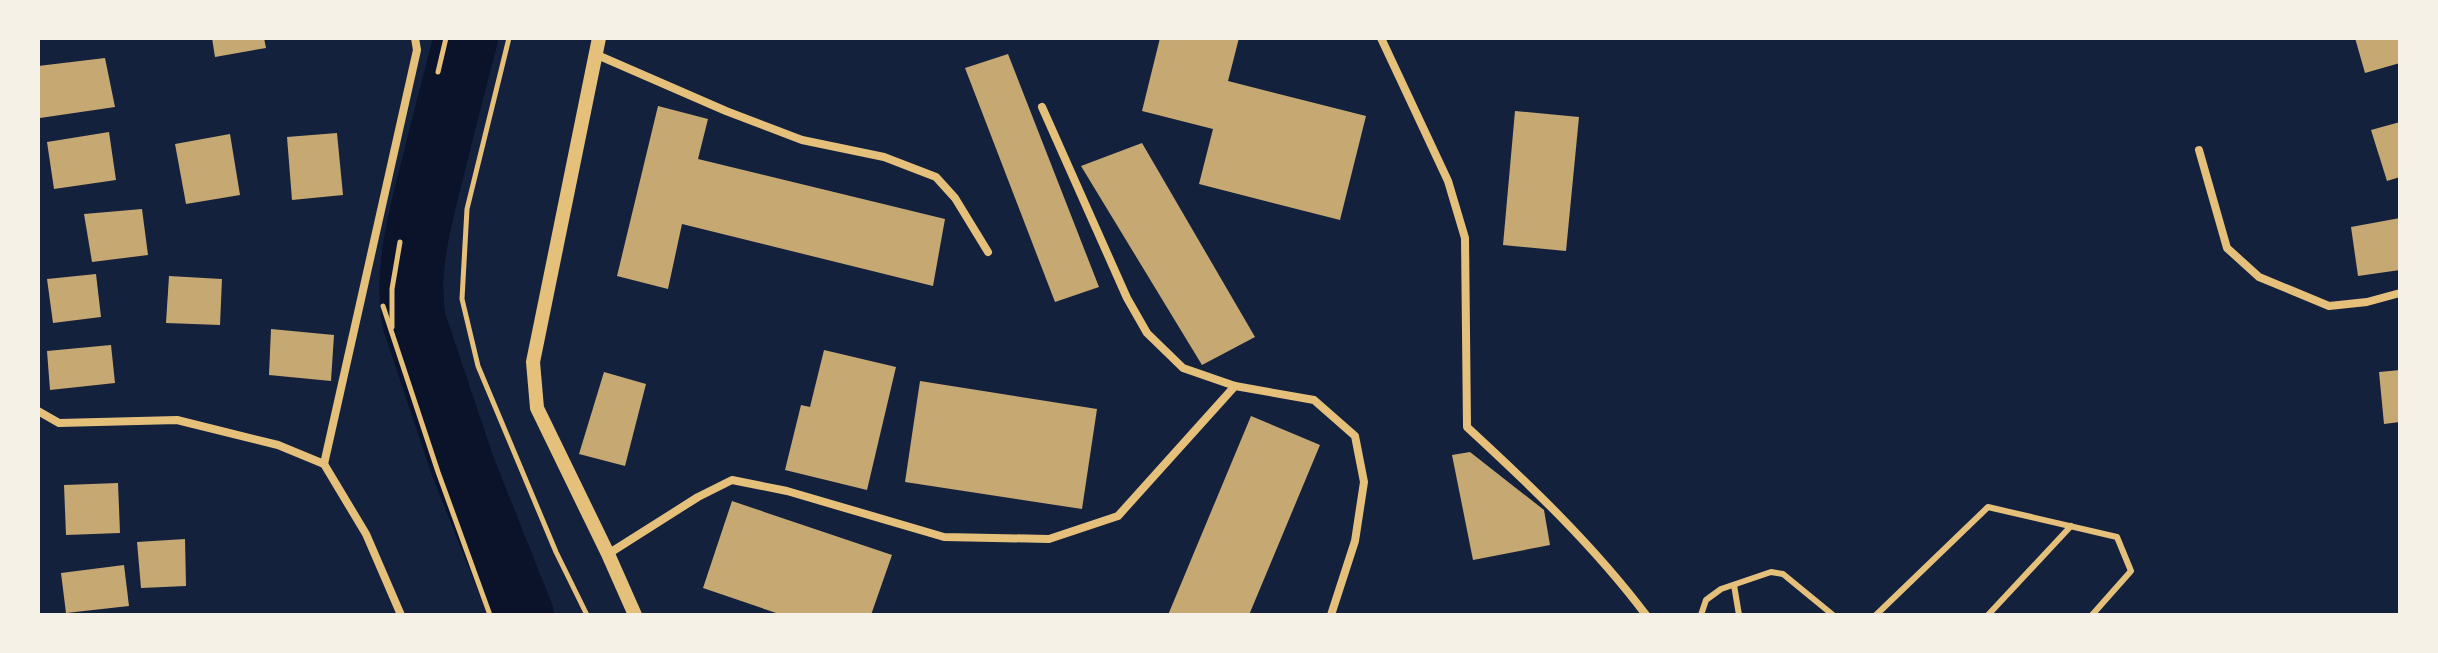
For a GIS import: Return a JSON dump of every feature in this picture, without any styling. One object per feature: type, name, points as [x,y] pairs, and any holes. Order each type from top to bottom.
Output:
[{"type":"street","points":[[324,464],[417,50],[415,38]]},
{"type":"street","points":[[599,38],[533,362],[537,408],[635,615]]},
{"type":"street","points":[[1381,38],[1448,181],[1465,238],[1467,427],[1548,502],[1623,584],[1646,615]]},
{"type":"street","points":[[595,54],[802,140],[884,157],[936,177],[955,198],[988,252]]},
{"type":"street","points":[[1042,107],[1127,298],[1147,333],[1183,368],[1235,386],[1314,400],[1355,436],[1364,482],[1355,541],[1331,615]]},
{"type":"street","points":[[2199,150],[2227,248],[2259,277],[2329,306],[2367,302],[2400,293]]},
{"type":"street","points":[[608,554],[698,497],[732,480],[787,491],[944,537],[1049,539],[1118,516],[1235,386]]},
{"type":"street","points":[[38,411],[59,423],[177,420],[278,445],[324,464],[366,534],[401,615]]},
{"type":"lane","points":[[1876,615],[1988,507],[2117,537],[2131,571],[2092,615]]},
{"type":"lane","points":[[1988,615],[2071,526]]},
{"type":"lane","points":[[1701,615],[1706,600],[1721,589],[1771,572],[1783,574],[1833,615]]},
{"type":"lane","points":[[1734,585],[1739,615]]},
{"type":"path","points":[[509,38],[467,209],[462,299],[478,366],[556,552],[587,615]]},
{"type":"path","points":[[383,304],[438,472],[490,615]]},
{"type":"building","points":[[212,38],[264,38],[266,48],[215,57]]},
{"type":"building","points":[[1160,38],[1239,38],[1228,81],[1366,116],[1340,220],[1199,184],[1213,129],[1142,111]]},
{"type":"building","points":[[2355,38],[2400,38],[2400,63],[2365,73]]},
{"type":"building","points":[[1008,54],[1099,287],[1055,302],[965,68]]},
{"type":"building","points":[[105,58],[115,107],[40,118],[38,66]]},
{"type":"building","points":[[658,106],[708,119],[698,159],[945,219],[933,286],[682,224],[668,289],[617,276]]},
{"type":"building","points":[[1515,111],[1579,117],[1566,251],[1503,245]]},
{"type":"building","points":[[2400,122],[2400,177],[2387,181],[2371,130]]},
{"type":"building","points":[[109,132],[116,180],[54,189],[47,142]]},
{"type":"building","points":[[337,133],[343,195],[292,200],[287,137]]},
{"type":"building","points":[[230,134],[240,195],[186,204],[175,144]]},
{"type":"building","points":[[1142,143],[1255,337],[1202,365],[1081,166]]},
{"type":"building","points":[[142,209],[148,255],[92,262],[84,214]]},
{"type":"building","points":[[2400,218],[2400,270],[2358,276],[2351,227]]},
{"type":"building","points":[[96,274],[101,317],[53,323],[47,279]]},
{"type":"building","points":[[169,276],[222,279],[220,325],[166,323]]},
{"type":"building","points":[[271,329],[334,335],[331,381],[269,375]]},
{"type":"building","points":[[111,345],[115,383],[50,390],[47,351]]},
{"type":"building","points":[[824,350],[896,367],[867,490],[785,470],[801,405],[810,407]]},
{"type":"building","points":[[2400,370],[2400,422],[2384,424],[2379,372]]},
{"type":"building","points":[[604,372],[646,384],[625,466],[579,454]]},
{"type":"building","points":[[920,381],[1097,409],[1082,509],[905,482]]},
{"type":"building","points":[[1251,416],[1320,445],[1249,615],[1168,615]]},
{"type":"building","points":[[1470,452],[1544,510],[1550,545],[1473,560],[1452,455]]},
{"type":"building","points":[[118,483],[120,533],[66,535],[64,485]]},
{"type":"building","points":[[732,501],[892,555],[871,615],[782,615],[703,588]]},
{"type":"building","points":[[185,539],[186,586],[141,588],[137,542]]},
{"type":"building","points":[[124,565],[129,606],[66,613],[61,573]]},
{"type":"waterway","points":[[466,38],[420,222],[413,261],[412,301],[414,321],[463,467],[522,615]]}]
